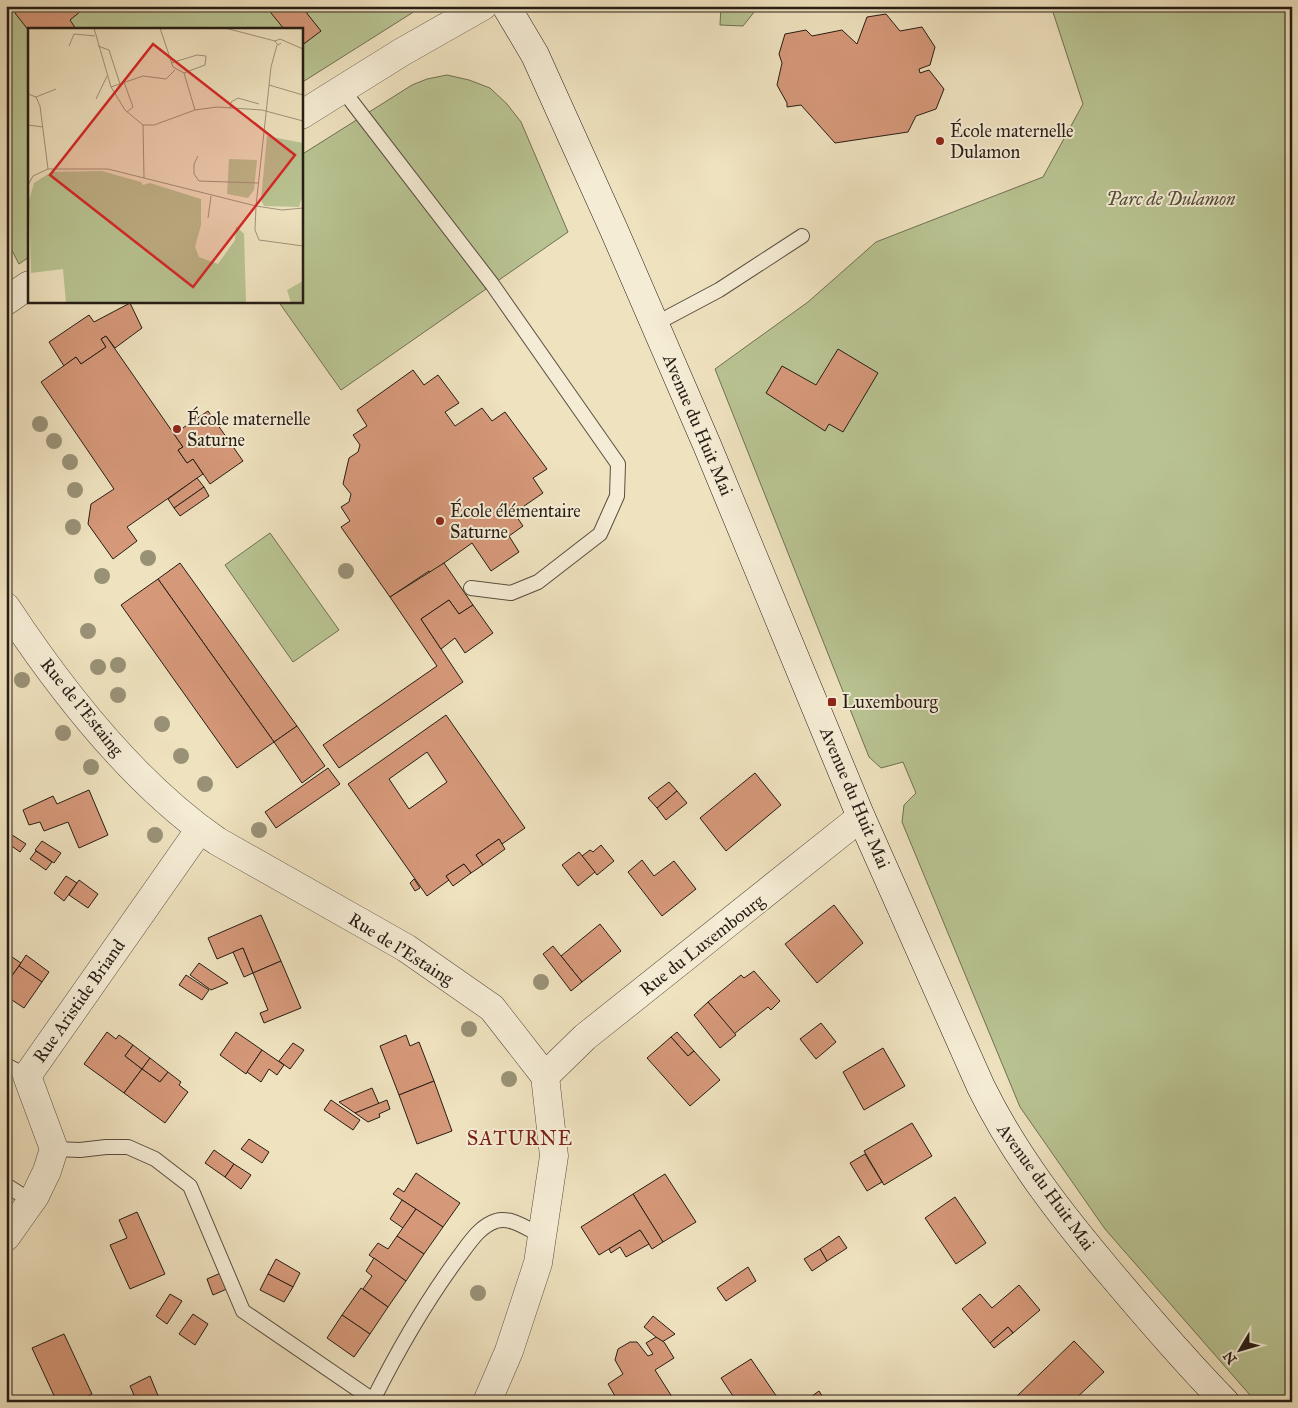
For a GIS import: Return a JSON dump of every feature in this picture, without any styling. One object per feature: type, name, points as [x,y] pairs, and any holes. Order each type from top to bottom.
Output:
[{"type":"street","points":[[302,114],[402,52],[483,6]]},
{"type":"street","name":"Avenue du Huit Mai","points":[[506,6],[535,56],[655,324],[815,703],[861,817],[976,1078],[998,1122],[1066,1221],[1182,1357],[1225,1402]]},
{"type":"street","points":[[6,301],[28,287]]},
{"type":"street","name":"Rue de l'Estaing","points":[[6,607],[14,634],[144,780],[200,829],[217,841],[406,948],[492,1008],[545,1076]]},
{"type":"street","name":"Rue du Luxembourg","points":[[545,1076],[585,1037],[861,817]]},
{"type":"street","name":"Rue Aristide Briand","points":[[54,1149],[17,1070],[200,829]]},
{"type":"street","points":[[487,1402],[509,1350],[538,1263],[554,1156],[545,1076]]},
{"type":"street","points":[[6,1237],[31,1201],[47,1171],[54,1149]]},
{"type":"lane","points":[[342,89],[492,284],[618,464],[617,496],[600,534],[538,582],[510,593],[471,588]]},
{"type":"lane","points":[[655,324],[719,290],[802,236]]},
{"type":"lane","points":[[54,1149],[128,1148],[155,1159],[190,1186],[243,1311],[375,1401],[397,1353],[435,1289],[483,1228],[497,1221],[513,1222],[542,1236]]},
{"type":"lane","points":[[6,1185],[31,1201]]},
{"type":"green space","points":[[6,6],[423,6],[302,82],[302,28],[28,28],[28,258],[19,264],[6,239]]},
{"type":"green space","points":[[721,6],[759,6],[743,26],[720,25]]},
{"type":"green space","name":"Parc de Dulamon","points":[[1051,6],[1292,6],[1292,1402],[1256,1402],[1105,1229],[1020,1107],[902,822],[904,805],[916,793],[903,762],[881,768],[869,757],[715,369],[808,302],[876,242],[1043,177],[1083,104]]},
{"type":"green space","points":[[447,75],[469,80],[490,88],[507,104],[521,122],[568,232],[341,390],[279,302],[302,302],[302,154],[412,85],[427,79]]},
{"type":"green space","points":[[270,533],[339,630],[293,662],[225,565]]},
{"type":"building","points":[[23,6],[87,6],[70,20],[75,28],[28,28],[28,30],[15,13]]},
{"type":"building","points":[[269,6],[301,6],[321,31],[302,45],[302,28],[283,28],[267,8]]},
{"type":"building","points":[[301,6],[316,6],[307,13]]},
{"type":"building","points":[[886,14],[900,31],[922,27],[935,47],[930,65],[919,69],[920,73],[929,70],[944,89],[936,109],[916,116],[908,132],[835,143],[801,105],[787,107],[787,103],[777,85],[782,63],[779,54],[785,34],[806,30],[812,36],[842,30],[857,44],[867,17]]},
{"type":"building","points":[[130,303],[142,328],[115,348],[106,336],[101,339],[106,347],[81,364],[76,357],[64,366],[49,342],[89,315],[94,322]]},
{"type":"building","points":[[106,336],[183,447],[178,450],[187,463],[193,459],[203,474],[127,527],[137,541],[113,559],[88,524],[91,504],[114,489],[41,382],[76,357],[81,364],[106,347],[101,339]]},
{"type":"building","points":[[838,349],[878,373],[843,432],[829,424],[825,431],[766,393],[782,366],[816,385]]},
{"type":"building","points":[[413,370],[424,385],[438,375],[459,403],[445,412],[455,426],[482,408],[492,421],[505,412],[547,469],[533,478],[543,493],[514,513],[523,526],[509,536],[519,552],[491,571],[472,543],[430,573],[429,571],[390,597],[341,527],[350,521],[341,507],[349,502],[351,494],[343,484],[349,458],[358,452],[360,445],[353,435],[367,426],[357,410]]},
{"type":"building","points":[[208,411],[243,461],[210,484],[193,459],[187,463],[178,450],[183,447],[174,434]]},
{"type":"building","points":[[197,478],[204,487],[174,508],[168,499]]},
{"type":"building","points":[[204,487],[209,496],[180,516],[174,508]]},
{"type":"building","points":[[180,563],[297,726],[274,742],[158,579]]},
{"type":"building","points":[[444,563],[473,605],[459,614],[449,600],[421,619],[463,682],[339,768],[323,745],[437,666],[390,597]]},
{"type":"building","points":[[158,579],[274,742],[237,768],[121,605]]},
{"type":"building","points":[[449,600],[459,614],[473,605],[493,633],[465,653],[455,638],[441,649],[421,619]]},
{"type":"building","points":[[446,715],[525,828],[502,844],[499,839],[476,855],[483,865],[471,873],[464,864],[446,876],[449,880],[427,896],[348,784]],"holes":[[[427,752],[447,782],[409,809],[389,779]]]},
{"type":"building","points":[[297,726],[325,766],[302,783],[274,742]]},
{"type":"building","points":[[328,768],[340,784],[276,828],[265,812]]},
{"type":"building","points":[[755,773],[781,805],[726,851],[700,818]]},
{"type":"building","points":[[669,782],[677,791],[657,808],[648,798]]},
{"type":"building","points":[[89,790],[108,835],[79,848],[68,822],[44,831],[40,822],[29,825],[23,810],[53,796],[57,804]]},
{"type":"building","points":[[677,791],[687,803],[666,820],[657,808]]},
{"type":"building","points":[[6,831],[26,844],[20,852],[6,842]]},
{"type":"building","points":[[499,839],[505,849],[483,865],[476,855]]},
{"type":"building","points":[[42,841],[61,853],[54,863],[35,850]]},
{"type":"building","points":[[601,845],[614,861],[597,875],[582,856],[590,850],[593,852]]},
{"type":"building","points":[[36,851],[52,862],[46,870],[30,859]]},
{"type":"building","points":[[579,852],[595,872],[578,886],[562,865]]},
{"type":"building","points":[[642,860],[654,876],[674,861],[696,889],[662,916],[628,872]]},
{"type":"building","points":[[464,864],[471,873],[453,886],[446,876]]},
{"type":"building","points":[[66,876],[77,883],[64,901],[54,893]]},
{"type":"building","points":[[414,879],[420,888],[415,891],[410,883]]},
{"type":"building","points":[[79,880],[98,894],[88,908],[69,895]]},
{"type":"building","points":[[834,905],[863,943],[817,983],[785,944]]},
{"type":"building","points":[[261,915],[281,961],[253,973],[243,948],[217,959],[208,938]]},
{"type":"building","points":[[600,924],[621,951],[582,982],[561,956]]},
{"type":"building","points":[[553,946],[582,982],[571,991],[543,954]]},
{"type":"building","points":[[243,948],[253,973],[244,977],[233,952]]},
{"type":"building","points":[[6,953],[21,963],[6,984]]},
{"type":"building","points":[[26,955],[49,972],[42,982],[19,966]]},
{"type":"building","points":[[281,961],[301,1008],[264,1023],[260,1013],[268,1010],[253,973]]},
{"type":"building","points":[[199,963],[228,983],[211,990],[190,975]]},
{"type":"building","points":[[19,966],[42,982],[24,1008],[6,996],[6,984]]},
{"type":"building","points":[[754,971],[780,1001],[771,1010],[768,1007],[734,1034],[708,1002],[741,975],[744,978]]},
{"type":"building","points":[[186,975],[209,990],[202,1000],[179,985]]},
{"type":"building","points":[[708,1002],[736,1035],[720,1048],[694,1015]]},
{"type":"building","points":[[821,1023],[836,1042],[816,1059],[800,1039]]},
{"type":"building","points":[[107,1032],[116,1039],[119,1035],[133,1045],[125,1056],[142,1069],[124,1093],[84,1064]]},
{"type":"building","points":[[236,1032],[262,1050],[246,1074],[220,1055]]},
{"type":"building","points":[[677,1032],[694,1051],[688,1056],[671,1037]]},
{"type":"building","points":[[406,1035],[410,1046],[419,1042],[434,1081],[399,1095],[380,1046]]},
{"type":"building","points":[[671,1037],[688,1056],[694,1051],[720,1080],[690,1106],[647,1058]]},
{"type":"building","points":[[293,1043],[304,1050],[290,1069],[279,1061]]},
{"type":"building","points":[[133,1045],[150,1058],[142,1069],[125,1056]]},
{"type":"building","points":[[883,1048],[905,1086],[864,1110],[843,1072]]},
{"type":"building","points":[[262,1050],[284,1065],[277,1075],[269,1069],[261,1082],[247,1072]]},
{"type":"building","points":[[150,1058],[168,1072],[160,1082],[142,1069]]},
{"type":"building","points":[[142,1069],[160,1082],[168,1072],[181,1082],[179,1085],[188,1092],[165,1123],[124,1093]]},
{"type":"building","points":[[434,1081],[452,1131],[417,1144],[399,1095]]},
{"type":"building","points":[[372,1088],[379,1104],[355,1113],[339,1102]]},
{"type":"building","points":[[331,1100],[360,1120],[353,1130],[324,1110]]},
{"type":"building","points":[[387,1100],[390,1109],[379,1114],[380,1117],[368,1122],[355,1113]]},
{"type":"building","points":[[912,1123],[932,1156],[884,1185],[864,1151]]},
{"type":"building","points":[[249,1139],[269,1152],[262,1163],[241,1149]]},
{"type":"building","points":[[214,1150],[234,1164],[225,1177],[205,1163]]},
{"type":"building","points":[[865,1154],[882,1182],[867,1191],[850,1163]]},
{"type":"building","points":[[234,1164],[251,1175],[241,1189],[225,1177]]},
{"type":"building","points":[[416,1173],[460,1203],[443,1227],[393,1194],[398,1188],[404,1192]]},
{"type":"building","points":[[665,1174],[696,1222],[663,1242],[633,1194]]},
{"type":"building","points":[[633,1194],[663,1242],[652,1249],[640,1230],[599,1255],[581,1227]]},
{"type":"building","points":[[955,1197],[986,1243],[956,1264],[925,1218]]},
{"type":"building","points":[[402,1200],[416,1209],[403,1228],[390,1219]]},
{"type":"building","points":[[416,1209],[443,1227],[424,1254],[397,1236]]},
{"type":"building","points":[[137,1212],[165,1274],[130,1289],[110,1245],[127,1238],[119,1220]]},
{"type":"building","points":[[640,1230],[649,1244],[626,1257],[620,1247],[611,1253],[609,1249]]},
{"type":"building","points":[[397,1236],[424,1254],[406,1281],[369,1255],[378,1243],[388,1249]]},
{"type":"building","points":[[839,1236],[847,1248],[827,1261],[820,1249]]},
{"type":"building","points":[[820,1249],[827,1261],[812,1271],[804,1259]]},
{"type":"building","points":[[374,1258],[406,1281],[388,1307],[363,1289],[372,1276],[366,1271]]},
{"type":"building","points":[[276,1259],[300,1273],[293,1287],[268,1274]]},
{"type":"building","points":[[748,1267],[756,1281],[726,1301],[717,1288]]},
{"type":"building","points":[[223,1272],[229,1288],[213,1295],[207,1279]]},
{"type":"building","points":[[268,1274],[293,1287],[284,1302],[260,1290]]},
{"type":"building","points":[[1019,1285],[1040,1310],[1013,1333],[1008,1327],[990,1343],[962,1309],[980,1294],[992,1308]]},
{"type":"building","points":[[361,1288],[388,1307],[370,1334],[342,1315]]},
{"type":"building","points":[[170,1294],[182,1301],[167,1324],[156,1316]]},
{"type":"building","points":[[193,1314],[208,1324],[195,1345],[179,1334]]},
{"type":"building","points":[[342,1315],[370,1334],[354,1357],[327,1338]]},
{"type":"building","points":[[653,1316],[675,1334],[662,1342],[644,1327]]},
{"type":"building","points":[[1008,1327],[1013,1333],[994,1348],[990,1343]]},
{"type":"building","points":[[64,1334],[92,1394],[76,1402],[57,1402],[32,1348]]},
{"type":"building","points":[[656,1337],[664,1342],[674,1358],[655,1370],[674,1400],[672,1402],[616,1402],[613,1397],[615,1396],[608,1384],[623,1374],[615,1360],[618,1349],[630,1342],[637,1342],[648,1356],[653,1354],[646,1343]]},
{"type":"building","points":[[1074,1341],[1104,1372],[1072,1402],[1014,1402],[1013,1400]]},
{"type":"building","points":[[751,1359],[777,1397],[769,1402],[737,1402],[721,1378]]},
{"type":"building","points":[[150,1376],[159,1398],[157,1402],[137,1402],[130,1386]]},
{"type":"building","points":[[819,1391],[826,1402],[810,1402],[808,1399]]},
{"type":"place","name":"École maternelle Dulamon","points":[[940,141]]},
{"type":"place","name":"École maternelle Saturne","points":[[177,429]]},
{"type":"place","name":"École élémentaire Saturne","points":[[440,521]]},
{"type":"place","name":"Luxembourg","points":[[832,702]]},
{"type":"district","name":"SATURNE","points":[[520,1138]]}]
